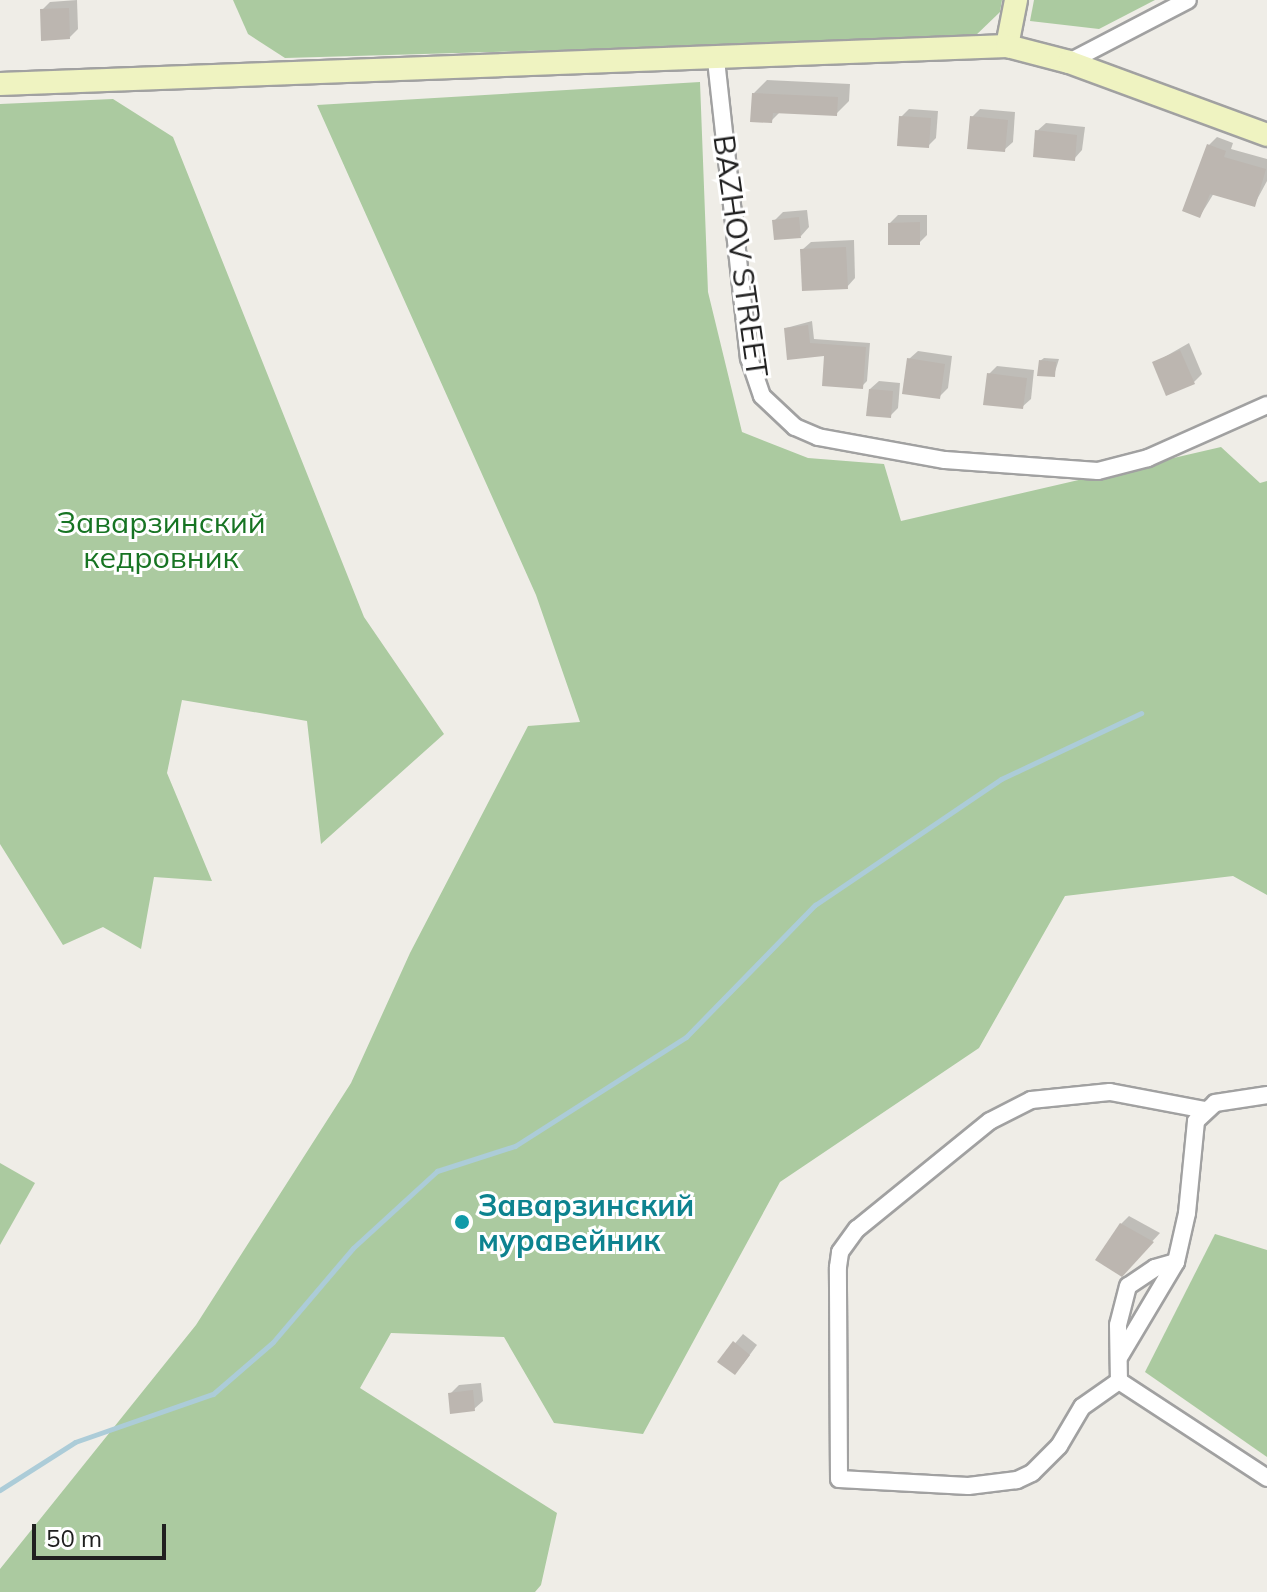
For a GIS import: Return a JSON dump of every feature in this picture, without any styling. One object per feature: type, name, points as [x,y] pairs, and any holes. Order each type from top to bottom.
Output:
[{"type":"street","points":[[1007,46],[1016,0]]},
{"type":"street","points":[[1069,62],[1188,0]]},
{"type":"street","points":[[0,84],[716,60],[1007,46],[1069,62],[1267,135]]},
{"type":"street","name":"BAZHOV STREET","points":[[716,60],[749,358],[762,396],[795,427],[818,437],[945,460],[1098,471],[1148,458],[1267,405]]},
{"type":"street","points":[[1119,1381],[1082,1407],[1050,1458],[1017,1480],[968,1486],[839,1479],[840,1252],[857,1229],[990,1121],[1031,1100],[1110,1092],[1205,1110],[1230,1099],[1267,1095]]},
{"type":"street","points":[[1120,1356],[1176,1262],[1187,1213],[1193,1135],[1205,1110]]},
{"type":"street","points":[[1119,1381],[1124,1292],[1144,1274],[1176,1262]]},
{"type":"street","points":[[1119,1381],[1267,1478]]},
{"type":"green space","points":[[233,0],[1002,0],[1000,12],[973,38],[285,58],[248,34]]},
{"type":"green space","points":[[1034,0],[1155,0],[1099,29],[1030,21]]},
{"type":"green space","points":[[700,82],[708,292],[742,432],[808,458],[884,464],[901,521],[1221,447],[1260,483],[1267,481],[1267,895],[1233,876],[1065,896],[979,1048],[780,1182],[643,1434],[554,1423],[504,1337],[391,1333],[360,1388],[557,1513],[541,1585],[535,1592],[0,1592],[0,1569],[196,1325],[351,1083],[410,953],[528,726],[580,722],[536,595],[317,105]]},
{"type":"green space","name":"Заварзинский кедровник","points":[[113,99],[173,137],[364,617],[444,734],[321,844],[307,721],[182,700],[167,773],[212,881],[154,877],[141,949],[103,927],[63,945],[0,844],[0,104]]},
{"type":"green space","points":[[0,1163],[35,1183],[0,1245]]},
{"type":"green space","points":[[1215,1234],[1267,1250],[1267,1457],[1145,1372]]},
{"type":"building","points":[[69,8],[70,39],[41,41],[40,9]]},
{"type":"building","points":[[752,93],[838,97],[837,116],[773,113],[772,123],[750,122]]},
{"type":"building","points":[[899,116],[931,118],[929,148],[897,146]]},
{"type":"building","points":[[970,116],[1008,120],[1005,152],[967,149]]},
{"type":"building","points":[[1035,130],[1077,135],[1075,161],[1033,157]]},
{"type":"building","points":[[1207,144],[1226,151],[1224,157],[1266,169],[1255,207],[1210,194],[1200,218],[1182,211]]},
{"type":"building","points":[[799,217],[801,238],[774,240],[772,220]]},
{"type":"building","points":[[920,222],[920,245],[888,245],[888,223]]},
{"type":"building","points":[[846,247],[848,289],[802,291],[800,249]]},
{"type":"building","points":[[808,325],[810,343],[866,347],[863,389],[822,386],[824,356],[787,360],[784,328]]},
{"type":"building","points":[[1180,350],[1195,384],[1166,396],[1152,362]]},
{"type":"building","points":[[907,358],[945,364],[940,399],[902,394]]},
{"type":"building","points":[[1039,360],[1056,362],[1055,377],[1037,376]]},
{"type":"building","points":[[987,373],[1027,378],[1023,409],[983,405]]},
{"type":"building","points":[[869,389],[893,391],[891,418],[866,416]]},
{"type":"building","points":[[1120,1223],[1154,1242],[1122,1277],[1095,1260]]},
{"type":"building","points":[[733,1341],[750,1355],[735,1375],[717,1362]]},
{"type":"building","points":[[473,1390],[475,1411],[450,1414],[448,1393]]},
{"type":"waterway","points":[[0,1490],[75,1442],[213,1394],[273,1342],[353,1248],[437,1171],[515,1146],[686,1037],[815,905],[1001,779],[1141,713]]},
{"type":"place","name":"Заварзинский муравейник","points":[[462,1222]]}]
